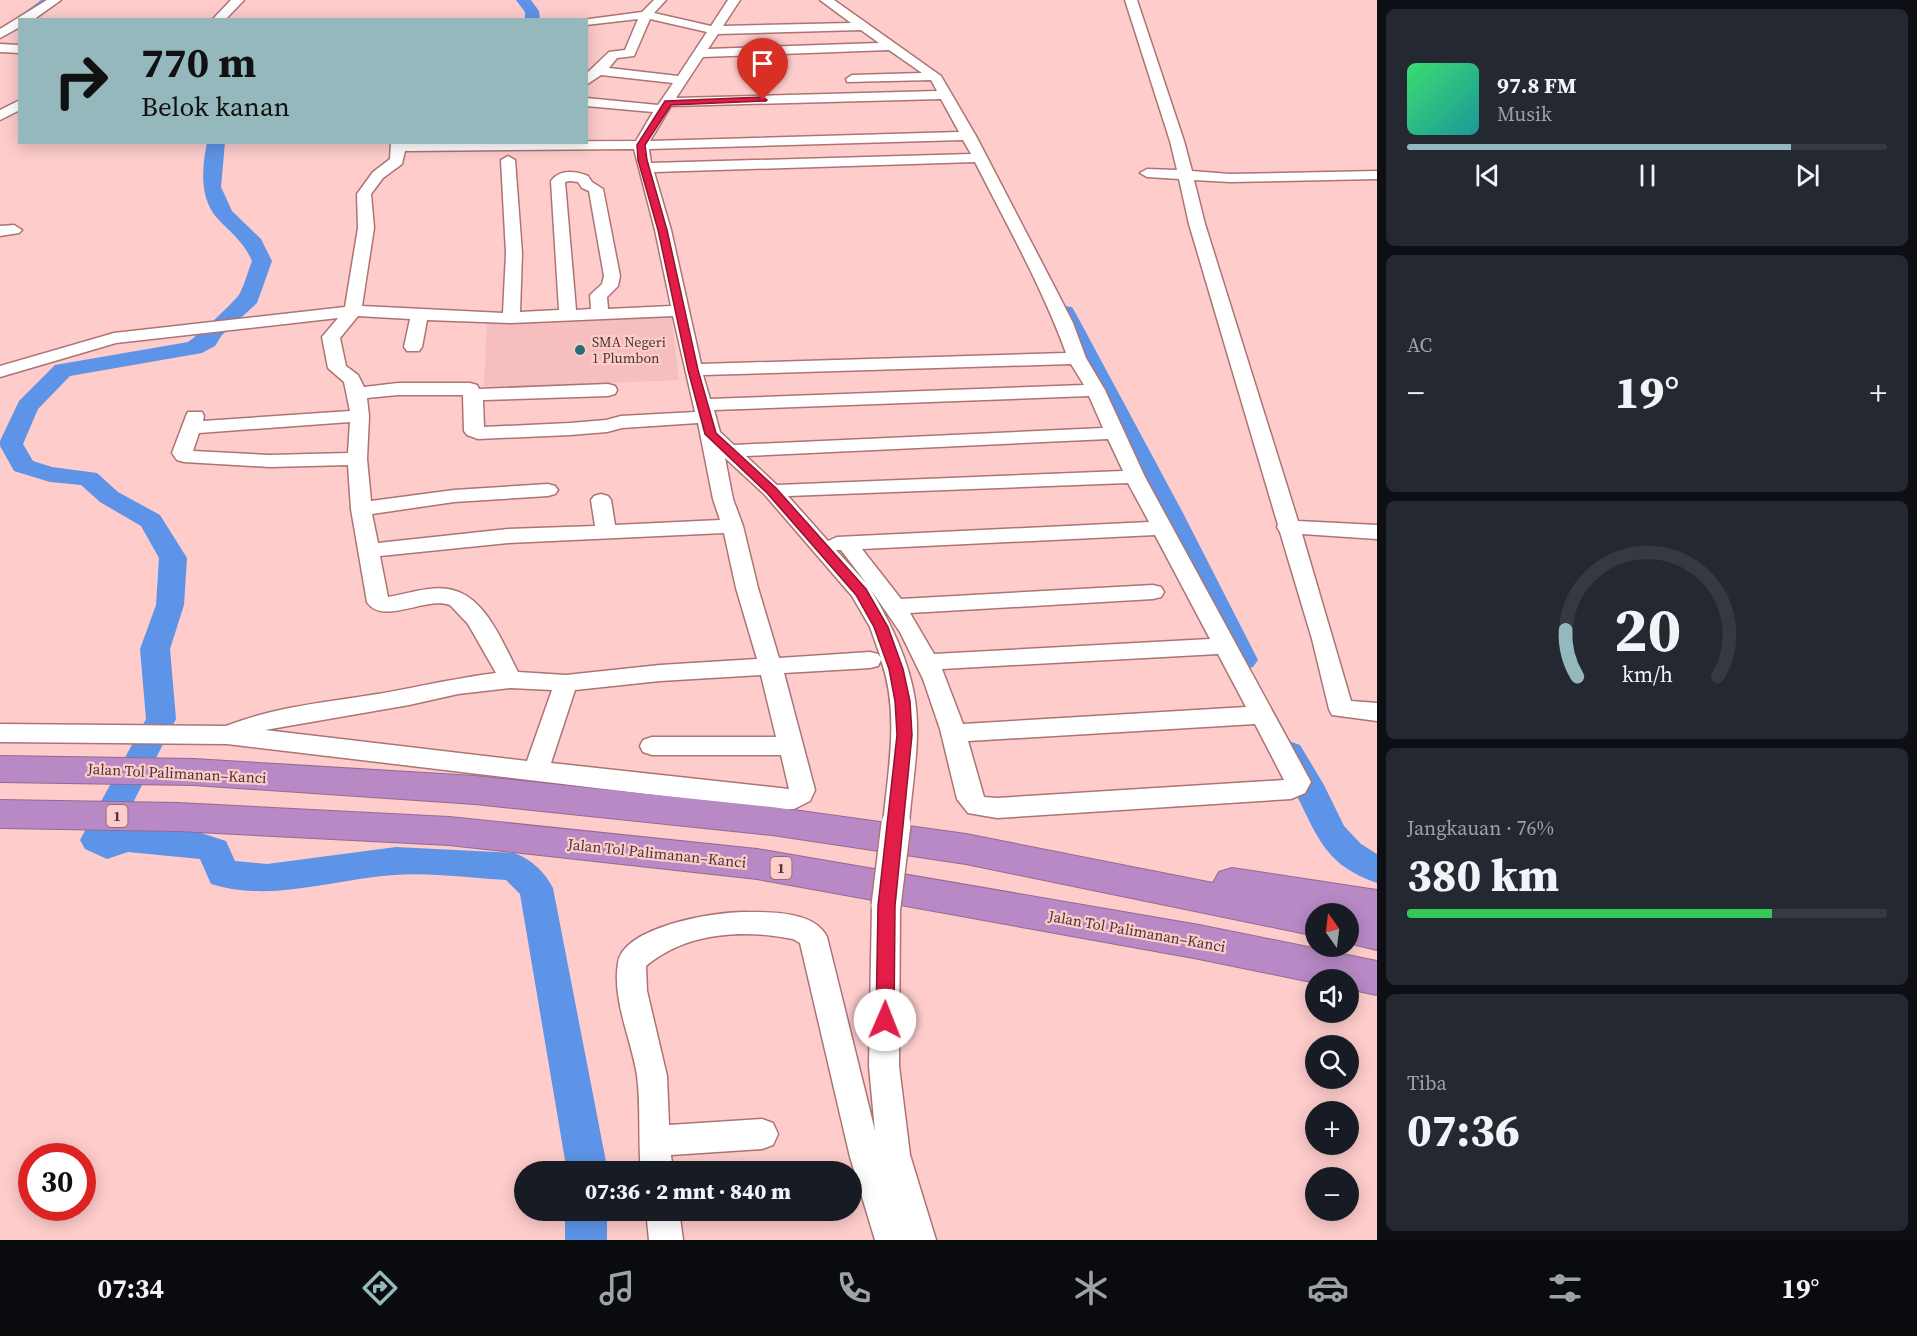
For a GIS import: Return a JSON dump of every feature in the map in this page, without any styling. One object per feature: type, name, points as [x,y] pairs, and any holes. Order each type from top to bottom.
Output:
[{"type":"highway","name":"Jalan Tol Palimanan–Kanci","points":[[0,769],[194,772],[475,790],[772,821],[966,849],[1305,918]]},
{"type":"highway","name":"Jalan Tol Palimanan–Kanci","points":[[0,814],[178,818],[449,831],[757,864],[1200,942],[1377,978]]},
{"type":"highway","points":[[966,849],[1277,889],[1377,906]]},
{"type":"highway","points":[[1359,930],[1377,934]]},
{"type":"street","points":[[27,18],[55,0]]},
{"type":"street","points":[[220,18],[238,0]]},
{"type":"street","points":[[588,79],[613,55],[630,54],[637,32],[646,15],[660,0]]},
{"type":"street","points":[[0,733],[227,735],[787,800],[799,795],[802,790],[771,668],[747,588],[734,526],[723,499],[663,230],[645,168],[641,145],[734,0]]},
{"type":"street","points":[[825,0],[935,76],[946,94],[1046,284],[1077,358],[1096,390],[1135,477],[1298,782],[1296,786],[1267,790],[983,807],[975,804],[970,799],[955,733],[927,662],[895,607],[847,544]]},
{"type":"street","points":[[1131,0],[1147,45],[1186,176],[1197,224],[1287,527],[1323,639],[1341,709],[1377,712]]},
{"type":"street","points":[[588,22],[646,15],[708,40],[889,46]]},
{"type":"street","points":[[0,34],[18,23]]},
{"type":"street","points":[[708,40],[861,26]]},
{"type":"street","points":[[708,40],[834,34]]},
{"type":"street","points":[[0,48],[18,49]]},
{"type":"street","points":[[599,71],[683,80]]},
{"type":"street","points":[[852,79],[935,76]]},
{"type":"street","points":[[588,102],[665,106],[946,94]]},
{"type":"street","points":[[0,117],[18,105]]},
{"type":"street","points":[[0,117],[18,120]]},
{"type":"street","points":[[511,680],[486,632],[459,599],[448,596],[380,604],[361,509],[357,459],[360,416],[357,393],[354,390],[356,386],[352,379],[337,368],[330,339],[353,311],[366,228],[364,194],[378,175],[397,161],[398,145],[575,160],[641,145],[969,136]]},
{"type":"street","points":[[645,168],[980,158]]},
{"type":"street","points":[[508,160],[514,253],[511,318]]},
{"type":"street","points":[[575,160],[582,178],[588,186],[596,189],[612,276],[610,286],[598,296],[600,314]]},
{"type":"street","points":[[568,315],[558,181],[575,160]]},
{"type":"street","points":[[1147,173],[1230,178],[1377,175]]},
{"type":"street","points":[[0,372],[32,364],[100,340],[353,311],[511,318],[681,311]]},
{"type":"street","points":[[413,347],[420,313]]},
{"type":"street","points":[[693,370],[1077,358]]},
{"type":"street","points":[[357,393],[398,389],[468,388],[473,395],[474,431],[478,433],[570,429],[607,426],[621,422],[706,419],[1096,390]]},
{"type":"street","points":[[473,395],[608,390]]},
{"type":"street","points":[[357,459],[270,461],[184,456],[182,453],[193,422],[360,416]]},
{"type":"street","points":[[706,419],[730,451],[772,491],[861,592],[881,627],[896,669],[903,701],[904,735],[886,906],[884,1066],[894,1155],[919,1240]]},
{"type":"street","points":[[730,451],[1114,433]]},
{"type":"street","points":[[772,491],[1135,477]]},
{"type":"street","points":[[361,509],[454,496],[548,490]]},
{"type":"street","points":[[601,500],[606,532]]},
{"type":"street","points":[[369,551],[468,539],[734,526]]},
{"type":"street","points":[[1287,527],[1377,532]]},
{"type":"street","points":[[820,544],[1163,528]]},
{"type":"street","points":[[895,607],[1153,592]]},
{"type":"street","points":[[927,662],[1225,646]]},
{"type":"street","points":[[227,735],[252,725],[289,717],[409,697],[458,686],[511,680],[566,683],[660,673],[771,668],[870,660]]},
{"type":"street","points":[[536,770],[566,683]]},
{"type":"street","points":[[955,733],[1262,715]]},
{"type":"street","points":[[652,746],[790,746]]},
{"type":"street","points":[[762,1134],[656,1156],[652,1076],[633,991],[632,961],[647,948],[702,927],[752,922],[800,929],[813,937],[866,1157],[892,1240]]},
{"type":"street","points":[[663,1221],[666,1240]]},
{"type":"shaded area","name":"SMA Negeri 1 Plumbon","points":[[671,313],[679,380],[484,388],[487,319]]},
{"type":"waterway","points":[[18,18],[43,0]]},
{"type":"waterway","points":[[523,0],[532,11],[533,18]]},
{"type":"waterway","points":[[13,22],[18,18]]},
{"type":"waterway","points":[[216,144],[212,187],[223,213],[254,243],[262,261],[249,298],[213,331],[207,341],[194,348],[63,370],[27,406],[11,444],[23,466],[50,474],[88,478],[109,497],[151,521],[173,558],[170,605],[155,649],[161,719],[97,840],[107,846],[127,839],[195,844],[214,850],[223,874],[267,878],[396,861],[514,867],[536,888],[586,1161]]},
{"type":"waterway","points":[[1064,312],[1170,513],[1243,660]]},
{"type":"waterway","points":[[1289,753],[1308,785],[1332,835],[1349,853],[1377,869]]},
{"type":"waterway","points":[[586,1221],[586,1240]]},
{"type":"place","name":"SMA Negeri 1 Plumbon","points":[[580,350]]},
{"type":"route","points":[[763,100],[668,102],[648,130],[641,145],[645,168],[663,230],[693,370],[711,434],[772,491],[861,592],[881,627],[896,669],[903,701],[904,735],[886,906],[885,1020]]}]
